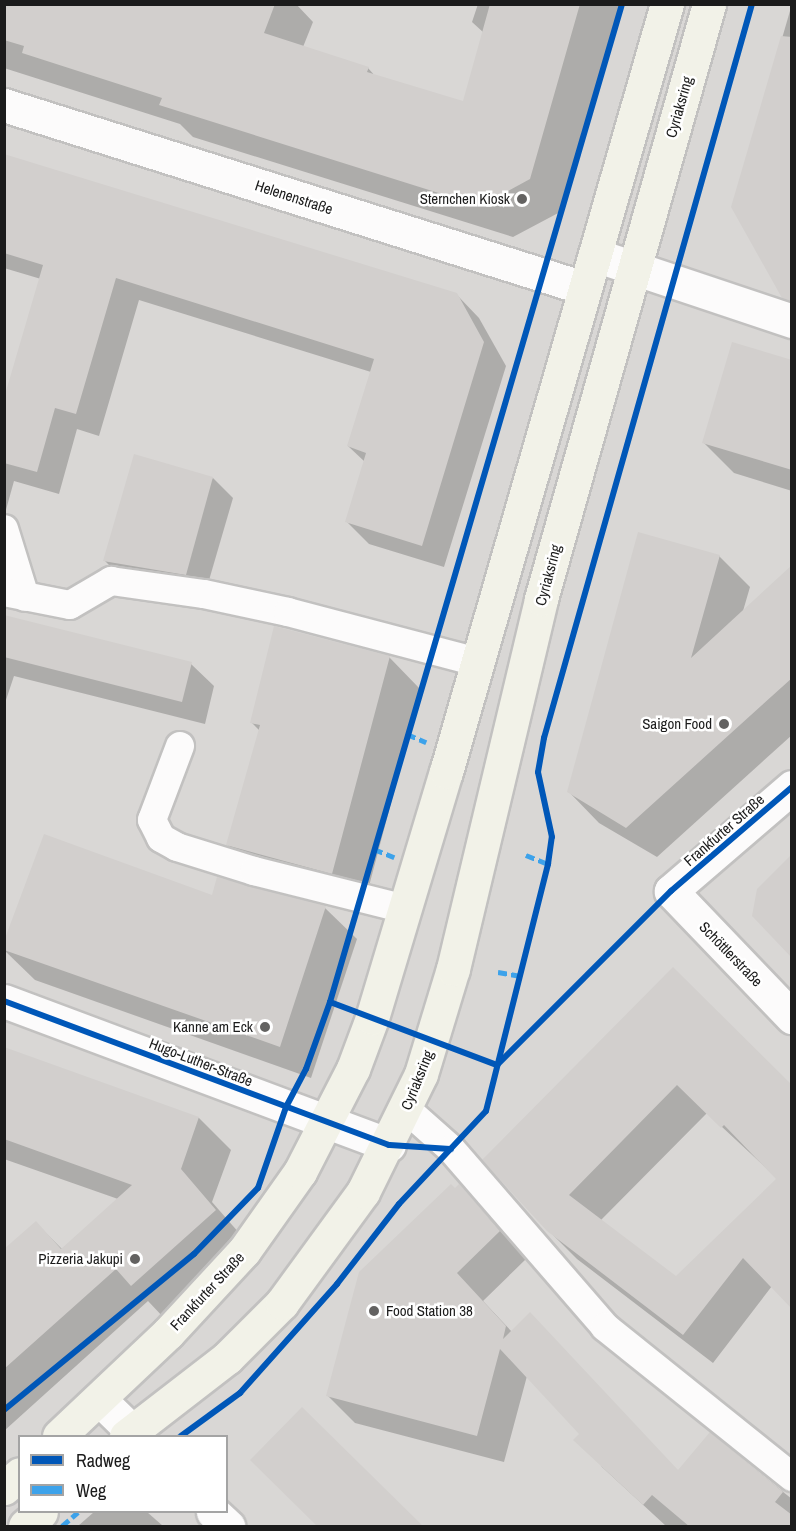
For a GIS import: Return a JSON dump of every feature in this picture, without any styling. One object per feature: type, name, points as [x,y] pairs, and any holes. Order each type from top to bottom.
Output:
[{"type":"main road","points":[[328,1122],[372,1018],[667,4]]},
{"type":"main road","name":"Cyriaksring","points":[[389,1145],[406,1109],[432,1041],[453,969],[541,599],[709,4]]},
{"type":"main road","name":"Frankfurter Straße","points":[[61,1435],[244,1251],[281,1203],[328,1122]]},
{"type":"main road","points":[[132,1435],[227,1358],[282,1303],[343,1223],[389,1145]]},
{"type":"main road","points":[[4,1488],[18,1476]]},
{"type":"main road","points":[[25,1527],[40,1513]]},
{"type":"street","name":"Helenenstraße","points":[[4,105],[584,288]]},
{"type":"street","points":[[595,255],[792,321]]},
{"type":"street","name":"Frankfurter Straße","points":[[671,891],[792,787]]},
{"type":"street","name":"Schöttlerstraße","points":[[671,891],[792,1017]]},
{"type":"street","name":"Hugo-Luther-Straße","points":[[4,1001],[389,1145]]},
{"type":"street","points":[[99,1399],[132,1435]]},
{"type":"street","points":[[214,1513],[228,1527]]},
{"type":"lane","points":[[4,529],[15,595],[70,605],[111,581],[204,594],[278,609],[477,662]]},
{"type":"lane","points":[[180,746],[152,820],[161,838],[177,848],[254,872],[405,909]]},
{"type":"lane","points":[[406,1109],[451,1149],[605,1327],[792,1477]]},
{"type":"shaded area","points":[[5,5],[791,5],[791,1526],[5,1526]]},
{"type":"building","points":[[4,4],[275,4],[264,33],[369,67],[367,72],[463,101],[490,4],[580,4],[530,179],[480,206],[159,105],[162,98],[22,53],[24,46],[4,40]]},
{"type":"building","points":[[781,36],[792,37],[792,301],[782,298],[731,207]]},
{"type":"building","points":[[4,154],[457,293],[484,342],[422,546],[345,522],[366,453],[347,446],[374,359],[116,278],[76,414],[55,408],[37,472],[4,463],[4,398],[43,265],[4,253]]},
{"type":"building","points":[[732,342],[792,360],[792,470],[702,443]]},
{"type":"building","points":[[134,454],[213,477],[186,575],[103,561]]},
{"type":"building","points":[[638,532],[720,555],[691,658],[792,565],[792,678],[626,828],[567,792]]},
{"type":"building","points":[[4,615],[192,662],[182,702],[4,657]]},
{"type":"building","points":[[274,626],[390,656],[332,874],[226,845],[260,725],[250,723]]},
{"type":"building","points":[[44,834],[212,895],[217,877],[326,906],[280,1047],[4,950],[4,941]]},
{"type":"building","points":[[792,854],[792,958],[752,916],[757,889]]},
{"type":"building","points":[[673,967],[792,1085],[792,1309],[743,1258],[683,1335],[547,1231],[482,1160]],"holes":[[[677,1085],[721,1128],[724,1125],[776,1179],[676,1276],[569,1195]]]},
{"type":"building","points":[[4,1047],[199,1117],[181,1169],[216,1210],[131,1286],[116,1269],[4,1369],[4,1249],[36,1221],[61,1249],[132,1185],[4,1139]]},
{"type":"building","points":[[451,1184],[455,1188],[459,1184],[500,1231],[457,1273],[506,1326],[503,1339],[530,1312],[678,1470],[710,1432],[783,1492],[775,1502],[792,1515],[792,1527],[690,1527],[652,1495],[643,1505],[573,1440],[579,1434],[500,1349],[477,1436],[326,1396],[359,1272]]},
{"type":"building","points":[[302,1407],[424,1527],[318,1527],[250,1460]]},
{"type":"marked path","points":[[407,734],[426,742]]},
{"type":"marked path","points":[[374,849],[394,857]]},
{"type":"marked path","points":[[526,855],[548,864]]},
{"type":"marked path","points":[[498,972],[520,976]]},
{"type":"marked path","points":[[62,1526],[77,1513]]},
{"type":"cycle path","points":[[4,1410],[194,1254],[258,1188],[286,1107],[306,1069],[330,1002],[622,4]]},
{"type":"cycle path","points":[[182,1435],[240,1393],[337,1284],[399,1204],[486,1111],[548,864],[552,837],[538,772],[544,738],[752,4]]},
{"type":"cycle path","points":[[497,1065],[671,891],[792,787]]},
{"type":"cycle path","points":[[4,1001],[389,1145],[451,1149]]},
{"type":"cycle path","points":[[330,1002],[497,1065]]},
{"type":"place","name":"Sternchen Kiosk","points":[[522,199]]},
{"type":"place","name":"Saigon Food","points":[[724,724]]},
{"type":"place","name":"Kanne am Eck","points":[[265,1027]]},
{"type":"place","name":"Pizzeria Jakupi","points":[[135,1259]]},
{"type":"place","name":"Food Station 38","points":[[374,1311]]}]
